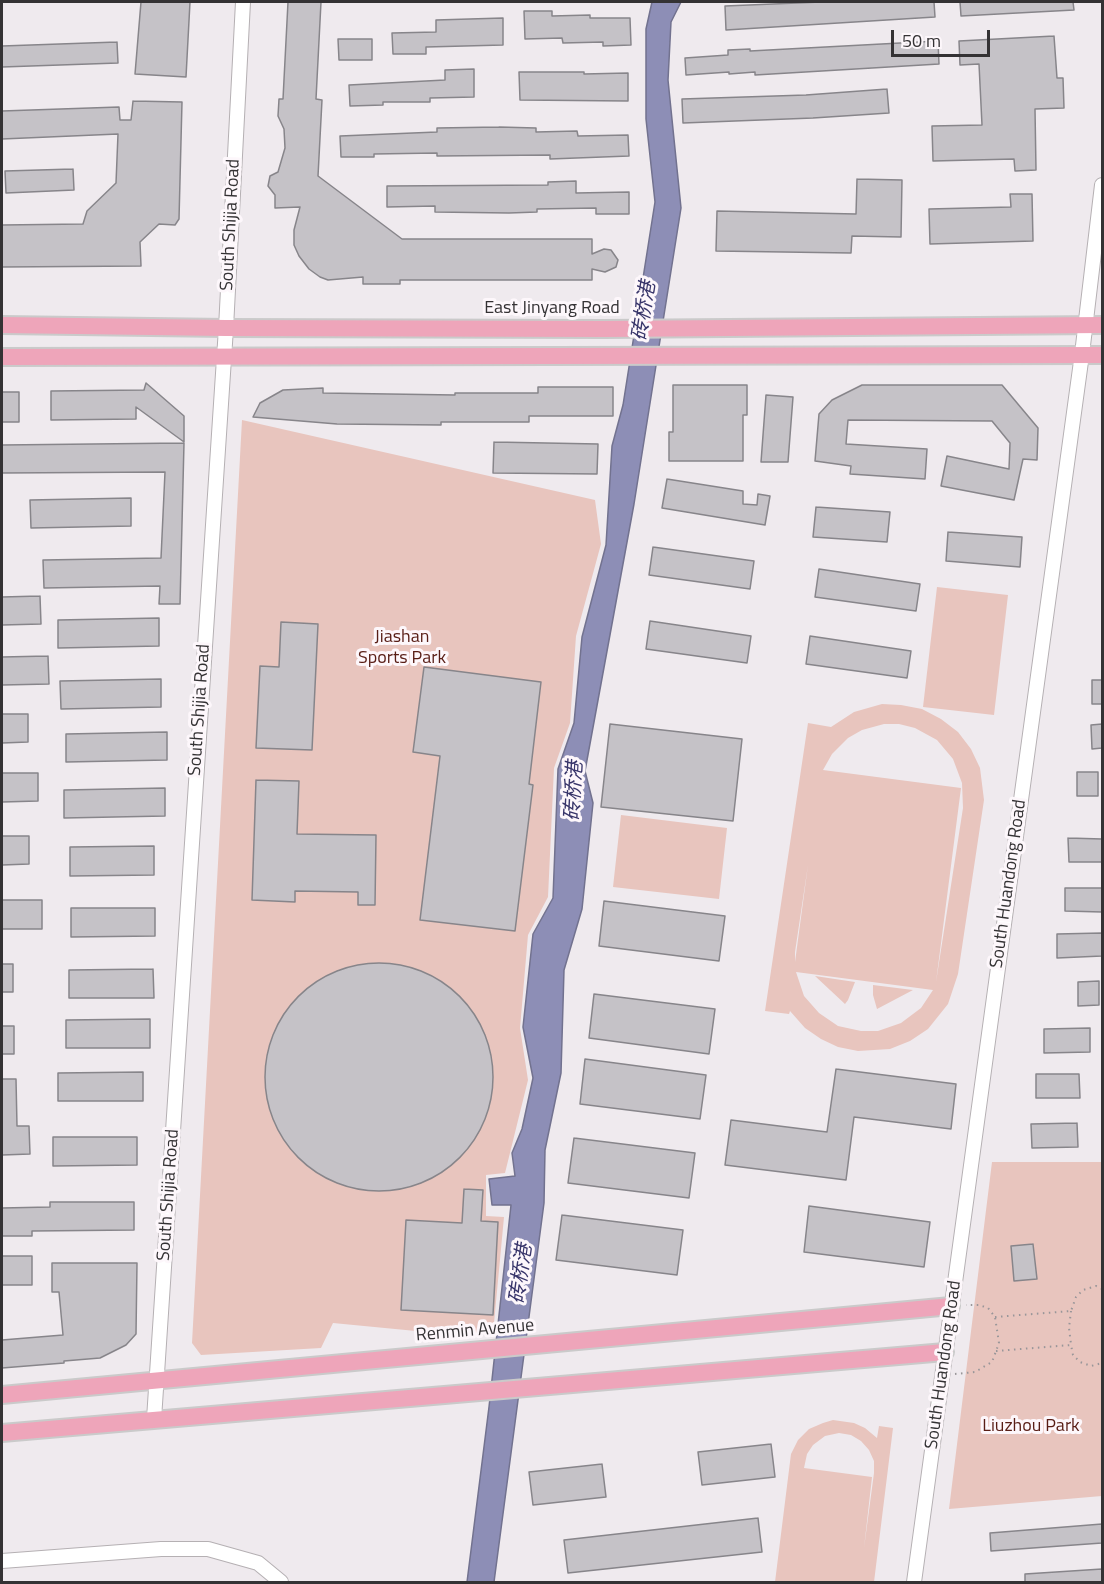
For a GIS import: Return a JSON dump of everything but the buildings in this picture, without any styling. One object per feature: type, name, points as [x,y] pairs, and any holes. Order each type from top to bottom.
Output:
[{"type":"main road","name":"East Jinyang Road","points":[[2,325],[604,329],[1102,325]]},
{"type":"main road","points":[[2,357],[1102,355]]},
{"type":"main road","name":"Renmin Avenue","points":[[2,1395],[951,1306]]},
{"type":"main road","points":[[2,1433],[945,1352]]},
{"type":"street","name":"South Shijia Road","points":[[154,1419],[226,328],[243,2]]},
{"type":"street","name":"South Huandong Road","points":[[914,1582],[1082,354],[1102,185]]},
{"type":"street","points":[[2,1561],[160,1549],[208,1549],[258,1563],[281,1582]]},
{"type":"path","points":[[1102,1289],[1096,1286],[1083,1290],[1076,1297],[1069,1328],[1073,1355],[1080,1362],[1091,1366],[1102,1363]]},
{"type":"path","points":[[942,1375],[975,1372],[992,1362],[999,1343],[995,1317],[988,1308],[979,1305],[951,1306]]},
{"type":"path","points":[[995,1317],[1071,1311]]},
{"type":"path","points":[[996,1351],[1071,1345]]},
{"type":"green space","name":"Jiashan Sports Park","points":[[242,420],[595,500],[601,544],[576,636],[570,723],[554,768],[548,897],[528,935],[520,1028],[528,1080],[505,1173],[486,1175],[486,1216],[504,1217],[494,1323],[480,1323],[478,1337],[333,1323],[321,1348],[201,1355],[192,1343]]},
{"type":"green space","points":[[937,587],[1008,595],[994,715],[923,707]]},
{"type":"green space","points":[[882,704],[901,705],[922,709],[941,719],[958,732],[971,749],[980,768],[984,800],[958,974],[948,1004],[928,1029],[910,1041],[890,1049],[858,1051],[838,1047],[821,1039],[805,1028],[790,1011],[789,1014],[765,1011],[808,723],[831,727],[854,712]],"holes":[[[884,724],[899,724],[915,728],[937,740],[953,759],[962,783],[963,808],[936,982],[961,788],[823,770],[832,754],[848,738],[862,730]],[[808,865],[795,962],[795,952]],[[796,972],[933,990],[921,1008],[901,1023],[878,1031],[861,1031],[838,1026],[819,1013],[804,996]]]},
{"type":"green space","points":[[621,815],[727,828],[719,899],[613,887]]},
{"type":"green space","points":[[815,976],[855,982],[845,1004]]},
{"type":"green space","points":[[873,985],[913,990],[877,1009]]},
{"type":"green space","name":"Liuzhou Park","points":[[992,1162],[1102,1162],[1102,1496],[949,1509]]},
{"type":"green space","points":[[833,1420],[854,1423],[865,1428],[877,1438],[879,1426],[893,1428],[874,1582],[775,1582],[791,1454],[798,1440],[809,1429]],"holes":[[[839,1433],[851,1435],[869,1450],[874,1461],[864,1548],[872,1477],[804,1468],[807,1454],[813,1445],[825,1436]]]},
{"type":"water","name":"砖桥港","points":[[652,2],[681,2],[671,22],[668,80],[681,208],[634,504],[585,771],[593,803],[582,909],[564,970],[561,1073],[545,1150],[544,1203],[494,1582],[467,1582],[511,1205],[492,1205],[489,1179],[515,1176],[512,1153],[522,1129],[533,1078],[523,1027],[533,934],[553,898],[558,769],[574,723],[582,637],[606,545],[612,446],[623,405],[655,202],[646,119],[646,29]]}]
